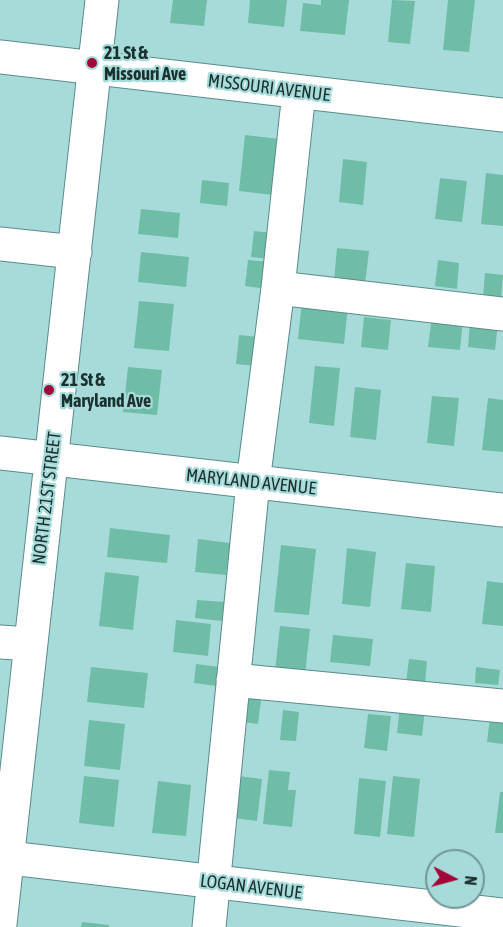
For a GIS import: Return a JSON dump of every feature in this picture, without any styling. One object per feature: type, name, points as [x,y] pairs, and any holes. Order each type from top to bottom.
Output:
[{"type":"street","name":"NORTH 21ST STREET","points":[[0,924],[15,643],[52,459],[102,0]]},
{"type":"street","name":"MISSOURI AVENUE","points":[[0,57],[503,115]]},
{"type":"street","points":[[208,927],[253,482],[278,288],[299,92]]},
{"type":"street","points":[[0,244],[75,252]]},
{"type":"street","points":[[278,288],[503,314]]},
{"type":"street","name":"MARYLAND AVENUE","points":[[0,453],[503,510]]},
{"type":"street","points":[[233,680],[503,706]]},
{"type":"street","name":"LOGAN AVENUE","points":[[4,858],[503,915]]},
{"type":"building","points":[[173,0],[207,0],[204,26],[170,23]]},
{"type":"building","points":[[250,0],[287,0],[284,27],[248,23]]},
{"type":"building","points":[[321,0],[349,0],[345,35],[300,31],[303,3],[321,5]]},
{"type":"building","points":[[392,0],[415,1],[410,44],[388,42]]},
{"type":"building","points":[[448,0],[475,0],[469,52],[443,50]]},
{"type":"building","points":[[245,135],[279,139],[273,195],[239,191]]},
{"type":"building","points":[[343,159],[367,162],[363,205],[339,202]]},
{"type":"building","points":[[486,173],[503,175],[503,226],[481,224]]},
{"type":"building","points":[[440,178],[467,181],[462,222],[435,219]]},
{"type":"building","points":[[202,180],[229,183],[227,206],[200,203]]},
{"type":"building","points":[[141,209],[180,213],[178,238],[138,234]]},
{"type":"building","points":[[254,231],[273,233],[270,259],[251,257]]},
{"type":"building","points":[[337,248],[369,251],[365,284],[334,280]]},
{"type":"building","points":[[141,252],[189,257],[186,287],[138,282]]},
{"type":"building","points":[[248,260],[270,262],[268,289],[245,286]]},
{"type":"building","points":[[438,260],[459,263],[457,289],[435,286]]},
{"type":"building","points":[[485,273],[503,275],[501,299],[483,297]]},
{"type":"building","points":[[139,301],[174,304],[169,351],[134,348]]},
{"type":"building","points":[[302,301],[348,306],[344,344],[298,339]]},
{"type":"building","points":[[432,316],[463,319],[460,350],[428,347]]},
{"type":"building","points":[[364,317],[391,320],[388,350],[361,347]]},
{"type":"building","points":[[470,320],[498,323],[495,350],[468,347]]},
{"type":"building","points":[[239,335],[259,337],[256,366],[236,364]]},
{"type":"building","points":[[315,366],[340,368],[334,426],[309,423]]},
{"type":"building","points":[[128,367],[162,370],[157,415],[123,412]]},
{"type":"building","points":[[355,387],[381,390],[376,440],[350,437]]},
{"type":"building","points":[[432,396],[459,398],[454,446],[427,443]]},
{"type":"building","points":[[488,398],[503,400],[503,452],[482,450]]},
{"type":"building","points":[[110,528],[170,535],[167,563],[107,557]]},
{"type":"building","points":[[198,539],[230,543],[226,575],[195,572]]},
{"type":"building","points":[[281,545],[316,549],[309,615],[274,612]]},
{"type":"building","points":[[347,548],[376,552],[370,607],[342,604]]},
{"type":"building","points":[[406,563],[435,566],[431,612],[401,609]]},
{"type":"building","points":[[105,572],[139,576],[133,630],[99,626]]},
{"type":"building","points":[[487,581],[503,583],[503,626],[482,624]]},
{"type":"building","points":[[197,600],[224,602],[222,621],[195,618]]},
{"type":"building","points":[[176,620],[211,624],[208,656],[173,652]]},
{"type":"building","points":[[280,626],[310,629],[305,674],[275,671]]},
{"type":"building","points":[[333,635],[373,639],[370,666],[330,662]]},
{"type":"building","points":[[409,659],[427,661],[425,684],[406,682]]},
{"type":"building","points":[[196,664],[219,667],[217,686],[194,683]]},
{"type":"building","points":[[91,667],[148,673],[144,708],[87,702]]},
{"type":"building","points":[[476,667],[500,670],[498,685],[475,683]]},
{"type":"building","points":[[245,698],[261,700],[258,724],[242,722]]},
{"type":"building","points":[[400,706],[425,709],[422,736],[397,733]]},
{"type":"building","points":[[283,710],[299,712],[296,741],[280,740]]},
{"type":"building","points":[[368,714],[391,716],[387,751],[364,748]]},
{"type":"building","points":[[490,718],[503,720],[503,744],[487,742]]},
{"type":"building","points":[[89,720],[125,724],[120,770],[84,766]]},
{"type":"building","points":[[269,770],[290,772],[288,790],[296,790],[292,827],[263,824]]},
{"type":"building","points":[[84,776],[119,780],[114,827],[79,823]]},
{"type":"building","points":[[238,776],[262,779],[257,821],[234,818]]},
{"type":"building","points":[[393,776],[420,779],[414,837],[387,834]]},
{"type":"building","points":[[359,778],[386,781],[380,837],[354,834]]},
{"type":"building","points":[[158,781],[191,785],[186,836],[152,833]]},
{"type":"building","points":[[500,792],[503,792],[503,833],[495,833]]},
{"type":"building","points":[[82,922],[109,925],[109,927],[81,927]]},
{"type":"place","name":"21 St & Missouri Ave","points":[[92,63]]},
{"type":"place","name":"21 St & Maryland Ave","points":[[49,390]]}]
